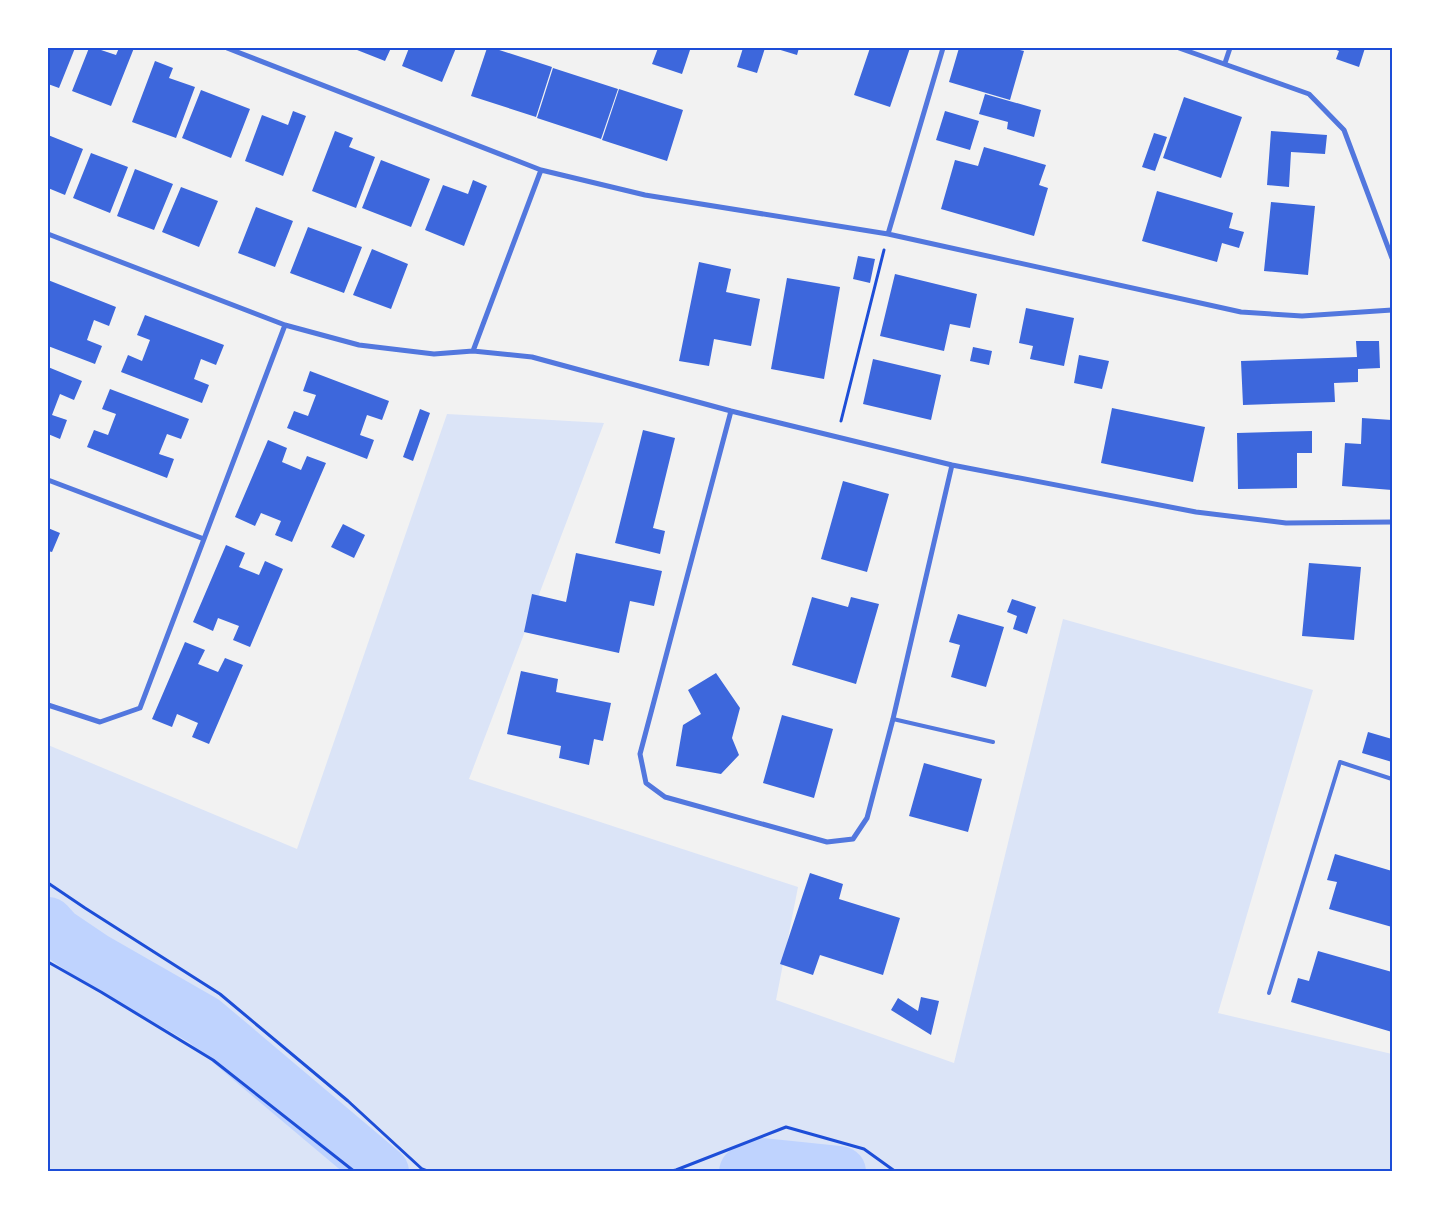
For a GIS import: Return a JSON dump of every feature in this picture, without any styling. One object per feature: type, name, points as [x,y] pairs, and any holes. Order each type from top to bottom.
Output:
[{"type":"street","points":[[227,48],[541,170],[645,195],[888,234],[1241,312],[1302,316],[1392,310]]},
{"type":"street","points":[[888,234],[943,48]]},
{"type":"street","points":[[1179,48],[1309,94],[1344,130],[1392,258]]},
{"type":"street","points":[[1225,63],[1230,48]]},
{"type":"street","points":[[473,351],[541,170]]},
{"type":"street","points":[[48,234],[285,325],[359,345],[434,354],[473,351],[532,357],[731,411],[952,465],[1196,512],[1286,523],[1392,522]]},
{"type":"street","points":[[48,705],[100,722],[140,708],[285,325]]},
{"type":"street","points":[[731,411],[640,754],[646,783],[665,798],[826,842],[853,838],[867,818],[893,719],[952,465]]},
{"type":"street","points":[[48,480],[204,539]]},
{"type":"lane","points":[[893,719],[993,742]]},
{"type":"lane","points":[[1269,993],[1340,762],[1392,779]]},
{"type":"path","points":[[837,436],[888,234]]},
{"type":"path","points":[[48,882],[85,908],[220,994],[348,1101],[422,1169],[430,1172]]},
{"type":"path","points":[[48,962],[213,1060],[355,1172]]},
{"type":"path","points":[[666,1172],[676,1170],[786,1127],[864,1149],[896,1172]]},
{"type":"shaded area","points":[[447,414],[604,423],[469,779],[798,887],[776,1000],[954,1063],[1063,619],[1313,690],[1218,1013],[1392,1054],[1392,1171],[48,1171],[48,745],[297,849]]},
{"type":"building","points":[[48,48],[75,48],[59,88],[48,84]]},
{"type":"building","points":[[89,48],[95,48],[116,55],[119,48],[134,48],[111,106],[72,91]]},
{"type":"building","points":[[352,48],[391,48],[385,61]]},
{"type":"building","points":[[409,48],[456,48],[442,82],[402,66]]},
{"type":"building","points":[[487,48],[493,48],[552,67],[536,117],[471,96]]},
{"type":"building","points":[[658,48],[683,48],[690,50],[682,74],[652,64]]},
{"type":"building","points":[[743,48],[765,48],[757,73],[737,67]]},
{"type":"building","points":[[774,48],[799,48],[797,55]]},
{"type":"building","points":[[870,48],[910,48],[890,107],[854,95]]},
{"type":"building","points":[[959,48],[1012,48],[1024,51],[1010,100],[949,82]]},
{"type":"building","points":[[1331,48],[1365,48],[1359,67],[1336,59],[1339,51]]},
{"type":"building","points":[[155,61],[173,68],[169,78],[195,87],[176,138],[132,122]]},
{"type":"building","points":[[553,68],[618,89],[601,139],[537,118]]},
{"type":"building","points":[[619,89],[683,110],[667,161],[602,140]]},
{"type":"building","points":[[201,90],[250,109],[231,158],[182,138]]},
{"type":"building","points":[[985,94],[1041,110],[1034,137],[1007,129],[1008,122],[979,114]]},
{"type":"building","points":[[1184,97],[1242,117],[1221,178],[1163,158]]},
{"type":"building","points":[[293,111],[306,116],[283,176],[245,161],[262,115],[288,125]]},
{"type":"building","points":[[945,111],[979,121],[970,150],[936,140]]},
{"type":"building","points":[[335,131],[353,138],[349,147],[375,157],[356,208],[312,191]]},
{"type":"building","points":[[1271,131],[1327,135],[1325,154],[1291,152],[1289,187],[1267,185]]},
{"type":"building","points":[[1154,133],[1167,137],[1155,171],[1142,167]]},
{"type":"building","points":[[48,135],[83,149],[65,195],[48,188]]},
{"type":"building","points":[[984,147],[1046,165],[1039,185],[1048,188],[1034,236],[941,209],[955,160],[978,166]]},
{"type":"building","points":[[91,153],[128,167],[110,213],[73,198]]},
{"type":"building","points":[[381,160],[430,179],[411,227],[362,208]]},
{"type":"building","points":[[135,169],[173,184],[154,230],[117,216]]},
{"type":"building","points":[[473,180],[487,186],[464,246],[425,230],[443,185],[468,194]]},
{"type":"building","points":[[181,187],[218,201],[199,247],[162,232]]},
{"type":"building","points":[[1157,191],[1233,213],[1229,228],[1244,232],[1239,248],[1222,243],[1217,262],[1142,241]]},
{"type":"building","points":[[1271,202],[1315,206],[1308,275],[1264,271]]},
{"type":"building","points":[[256,207],[293,221],[275,267],[238,253]]},
{"type":"building","points":[[308,227],[362,247],[344,293],[290,273]]},
{"type":"building","points":[[372,249],[408,264],[391,309],[353,295]]},
{"type":"building","points":[[858,256],[875,259],[870,283],[853,279]]},
{"type":"building","points":[[699,262],[731,269],[726,292],[760,299],[751,346],[714,339],[709,366],[679,361]]},
{"type":"building","points":[[895,274],[977,294],[970,328],[950,324],[944,351],[880,336]]},
{"type":"building","points":[[787,278],[840,287],[824,379],[771,369]]},
{"type":"building","points":[[48,280],[116,307],[109,326],[94,320],[87,340],[102,346],[95,364],[48,346]]},
{"type":"building","points":[[1026,308],[1074,318],[1064,366],[1030,359],[1033,346],[1019,343]]},
{"type":"building","points":[[145,315],[224,345],[216,365],[201,359],[194,379],[209,385],[202,403],[121,372],[128,355],[142,361],[150,340],[137,335]]},
{"type":"building","points":[[1356,341],[1379,341],[1380,368],[1358,369],[1358,382],[1334,383],[1335,402],[1243,405],[1241,361],[1357,357]]},
{"type":"building","points":[[973,347],[992,351],[989,365],[970,361]]},
{"type":"building","points":[[1079,355],[1109,361],[1102,389],[1074,383]]},
{"type":"building","points":[[873,359],[941,375],[931,420],[863,404]]},
{"type":"building","points":[[48,367],[82,381],[74,400],[60,394],[52,415],[67,420],[60,439],[48,434]]},
{"type":"building","points":[[310,371],[389,401],[382,420],[367,415],[360,435],[374,440],[367,459],[287,428],[294,411],[308,416],[316,395],[303,391]]},
{"type":"building","points":[[110,389],[189,419],[181,439],[167,434],[159,454],[174,459],[167,478],[87,447],[94,430],[108,435],[116,414],[102,409]]},
{"type":"building","points":[[1112,408],[1205,427],[1193,482],[1101,463]]},
{"type":"building","points":[[420,409],[430,413],[413,461],[403,457]]},
{"type":"building","points":[[1362,418],[1392,420],[1392,490],[1342,486],[1345,443],[1361,444]]},
{"type":"building","points":[[643,430],[675,438],[653,528],[665,531],[660,554],[615,543]]},
{"type":"building","points":[[1312,431],[1312,453],[1297,453],[1297,488],[1238,489],[1237,433]]},
{"type":"building","points":[[268,440],[287,448],[282,462],[301,470],[307,456],[326,463],[292,542],[275,535],[281,521],[261,513],[255,526],[235,517]]},
{"type":"building","points":[[843,481],[889,494],[867,572],[821,559]]},
{"type":"building","points":[[343,524],[365,535],[354,558],[331,547]]},
{"type":"building","points":[[48,528],[60,533],[52,552],[48,551]]},
{"type":"building","points":[[226,545],[245,553],[239,567],[259,575],[265,561],[283,569],[250,647],[233,640],[239,626],[218,618],[213,631],[193,622]]},
{"type":"building","points":[[576,553],[662,571],[654,606],[630,601],[619,653],[524,632],[532,594],[566,602]]},
{"type":"building","points":[[1309,563],[1361,567],[1354,640],[1302,636]]},
{"type":"building","points":[[1391,579],[1392,629],[1390,629]]},
{"type":"building","points":[[812,597],[848,607],[851,597],[879,604],[856,684],[792,665]]},
{"type":"building","points":[[1012,599],[1036,607],[1027,634],[1013,629],[1017,616],[1007,612]]},
{"type":"building","points":[[958,614],[1004,627],[986,687],[951,677],[960,645],[949,642]]},
{"type":"building","points":[[185,642],[205,650],[198,664],[218,672],[225,658],[243,665],[209,744],[192,737],[198,723],[177,714],[172,727],[152,719]]},
{"type":"building","points":[[521,671],[558,679],[556,692],[611,703],[603,741],[594,739],[589,765],[559,758],[561,746],[507,734]]},
{"type":"building","points":[[716,673],[740,708],[732,738],[739,755],[721,774],[676,766],[683,725],[701,714],[688,690]]},
{"type":"building","points":[[782,715],[833,729],[814,798],[763,783]]},
{"type":"building","points":[[1368,732],[1392,739],[1392,762],[1362,753]]},
{"type":"building","points":[[924,763],[982,779],[968,832],[909,816]]},
{"type":"building","points":[[1335,854],[1392,871],[1392,927],[1329,909],[1337,882],[1327,880]]},
{"type":"building","points":[[810,873],[843,884],[839,899],[900,918],[883,975],[820,955],[813,975],[780,964]]},
{"type":"building","points":[[1318,951],[1392,972],[1392,1032],[1291,1002],[1298,978],[1309,981]]},
{"type":"building","points":[[921,997],[939,1001],[931,1035],[891,1010],[898,998],[918,1011]]},
{"type":"waterway","points":[[48,923],[57,933],[94,958],[204,1021],[383,1172]]},
{"type":"waterway","points":[[745,1172],[763,1164],[840,1172]]}]
